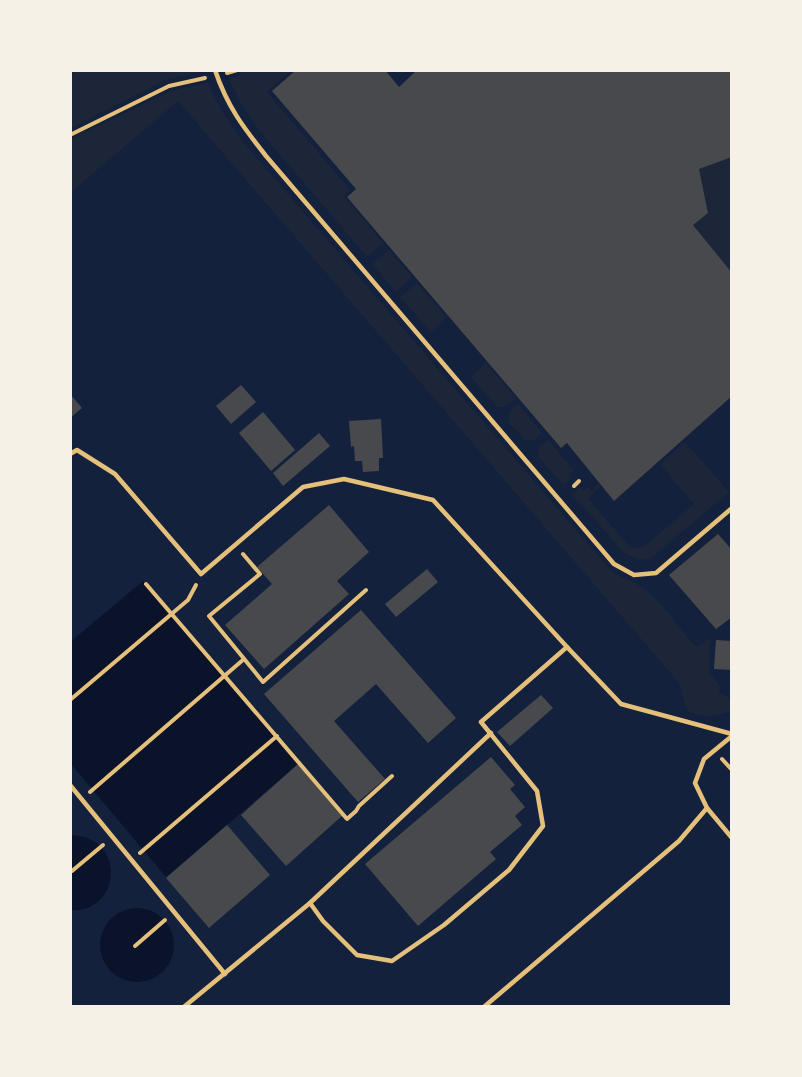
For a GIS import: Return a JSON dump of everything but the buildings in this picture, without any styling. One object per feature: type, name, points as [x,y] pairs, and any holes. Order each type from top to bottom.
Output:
[{"type":"lane","points":[[216,73],[226,99],[260,148],[615,564],[634,575],[656,573],[732,508]]},
{"type":"lane","points":[[70,454],[77,450],[115,474],[201,574],[303,487],[344,479],[433,500],[621,704],[732,735]]},
{"type":"lane","points":[[310,903],[323,921],[357,955],[392,961],[444,925],[509,870],[543,826],[537,791],[481,722],[567,646]]},
{"type":"lane","points":[[185,1006],[310,903],[490,733]]},
{"type":"lane","points":[[732,735],[704,759],[695,783],[706,808],[732,838]]},
{"type":"lane","points":[[70,785],[225,974]]},
{"type":"lane","points":[[485,1006],[679,841],[706,808]]},
{"type":"path","points":[[70,135],[169,86],[216,73],[237,70]]},
{"type":"path","points":[[574,486],[579,481]]},
{"type":"path","points":[[235,545],[260,574],[209,616],[263,682],[366,590]]},
{"type":"path","points":[[70,700],[188,600],[201,574]]},
{"type":"path","points":[[146,584],[347,819],[392,776]]},
{"type":"path","points":[[82,799],[244,659]]},
{"type":"path","points":[[132,860],[277,736]]},
{"type":"path","points":[[72,872],[113,836]]},
{"type":"path","points":[[135,946],[174,911]]},
{"type":"shaded area","points":[[75,70],[206,71],[168,79],[71,128],[71,77]]},
{"type":"shaded area","points":[[239,71],[291,71],[267,92],[350,190],[344,196],[383,243],[367,257],[259,130],[242,105],[229,79],[240,75]]},
{"type":"shaded area","points":[[208,83],[227,118],[250,150],[612,572],[635,583],[655,598],[694,645],[698,647],[709,638],[709,672],[720,687],[719,693],[731,699],[731,711],[710,716],[689,712],[680,684],[178,101],[71,192],[71,139],[171,91]]},
{"type":"shaded area","points":[[731,157],[731,273],[693,225],[708,213],[699,169]]},
{"type":"shaded area","points":[[389,250],[412,277],[396,292],[372,264]]},
{"type":"shaded area","points":[[417,283],[446,317],[431,332],[400,297]]},
{"type":"shaded area","points":[[486,363],[516,398],[504,407],[497,407],[471,377]]},
{"type":"shaded area","points":[[518,404],[542,433],[533,441],[525,440],[508,421],[509,412]]},
{"type":"shaded area","points":[[548,440],[574,471],[570,474],[571,478],[563,485],[538,456],[539,447]]},
{"type":"shaded area","points":[[685,442],[729,492],[650,559],[639,560],[624,553],[571,495],[580,487],[583,491],[588,487],[591,491],[599,484],[600,486],[588,499],[630,547],[641,548],[694,504],[660,464]]},
{"type":"shaded area","points":[[143,581],[298,764],[166,877],[71,764],[70,642]]},
{"type":"shaded area","points":[[70,835],[89,839],[102,848],[109,860],[111,874],[108,888],[100,900],[87,908],[70,910]]},
{"type":"shaded area","points":[[130,908],[144,908],[158,914],[168,924],[174,938],[172,959],[158,976],[144,982],[130,982],[116,976],[106,966],[100,952],[100,938],[106,924],[116,914]]}]
